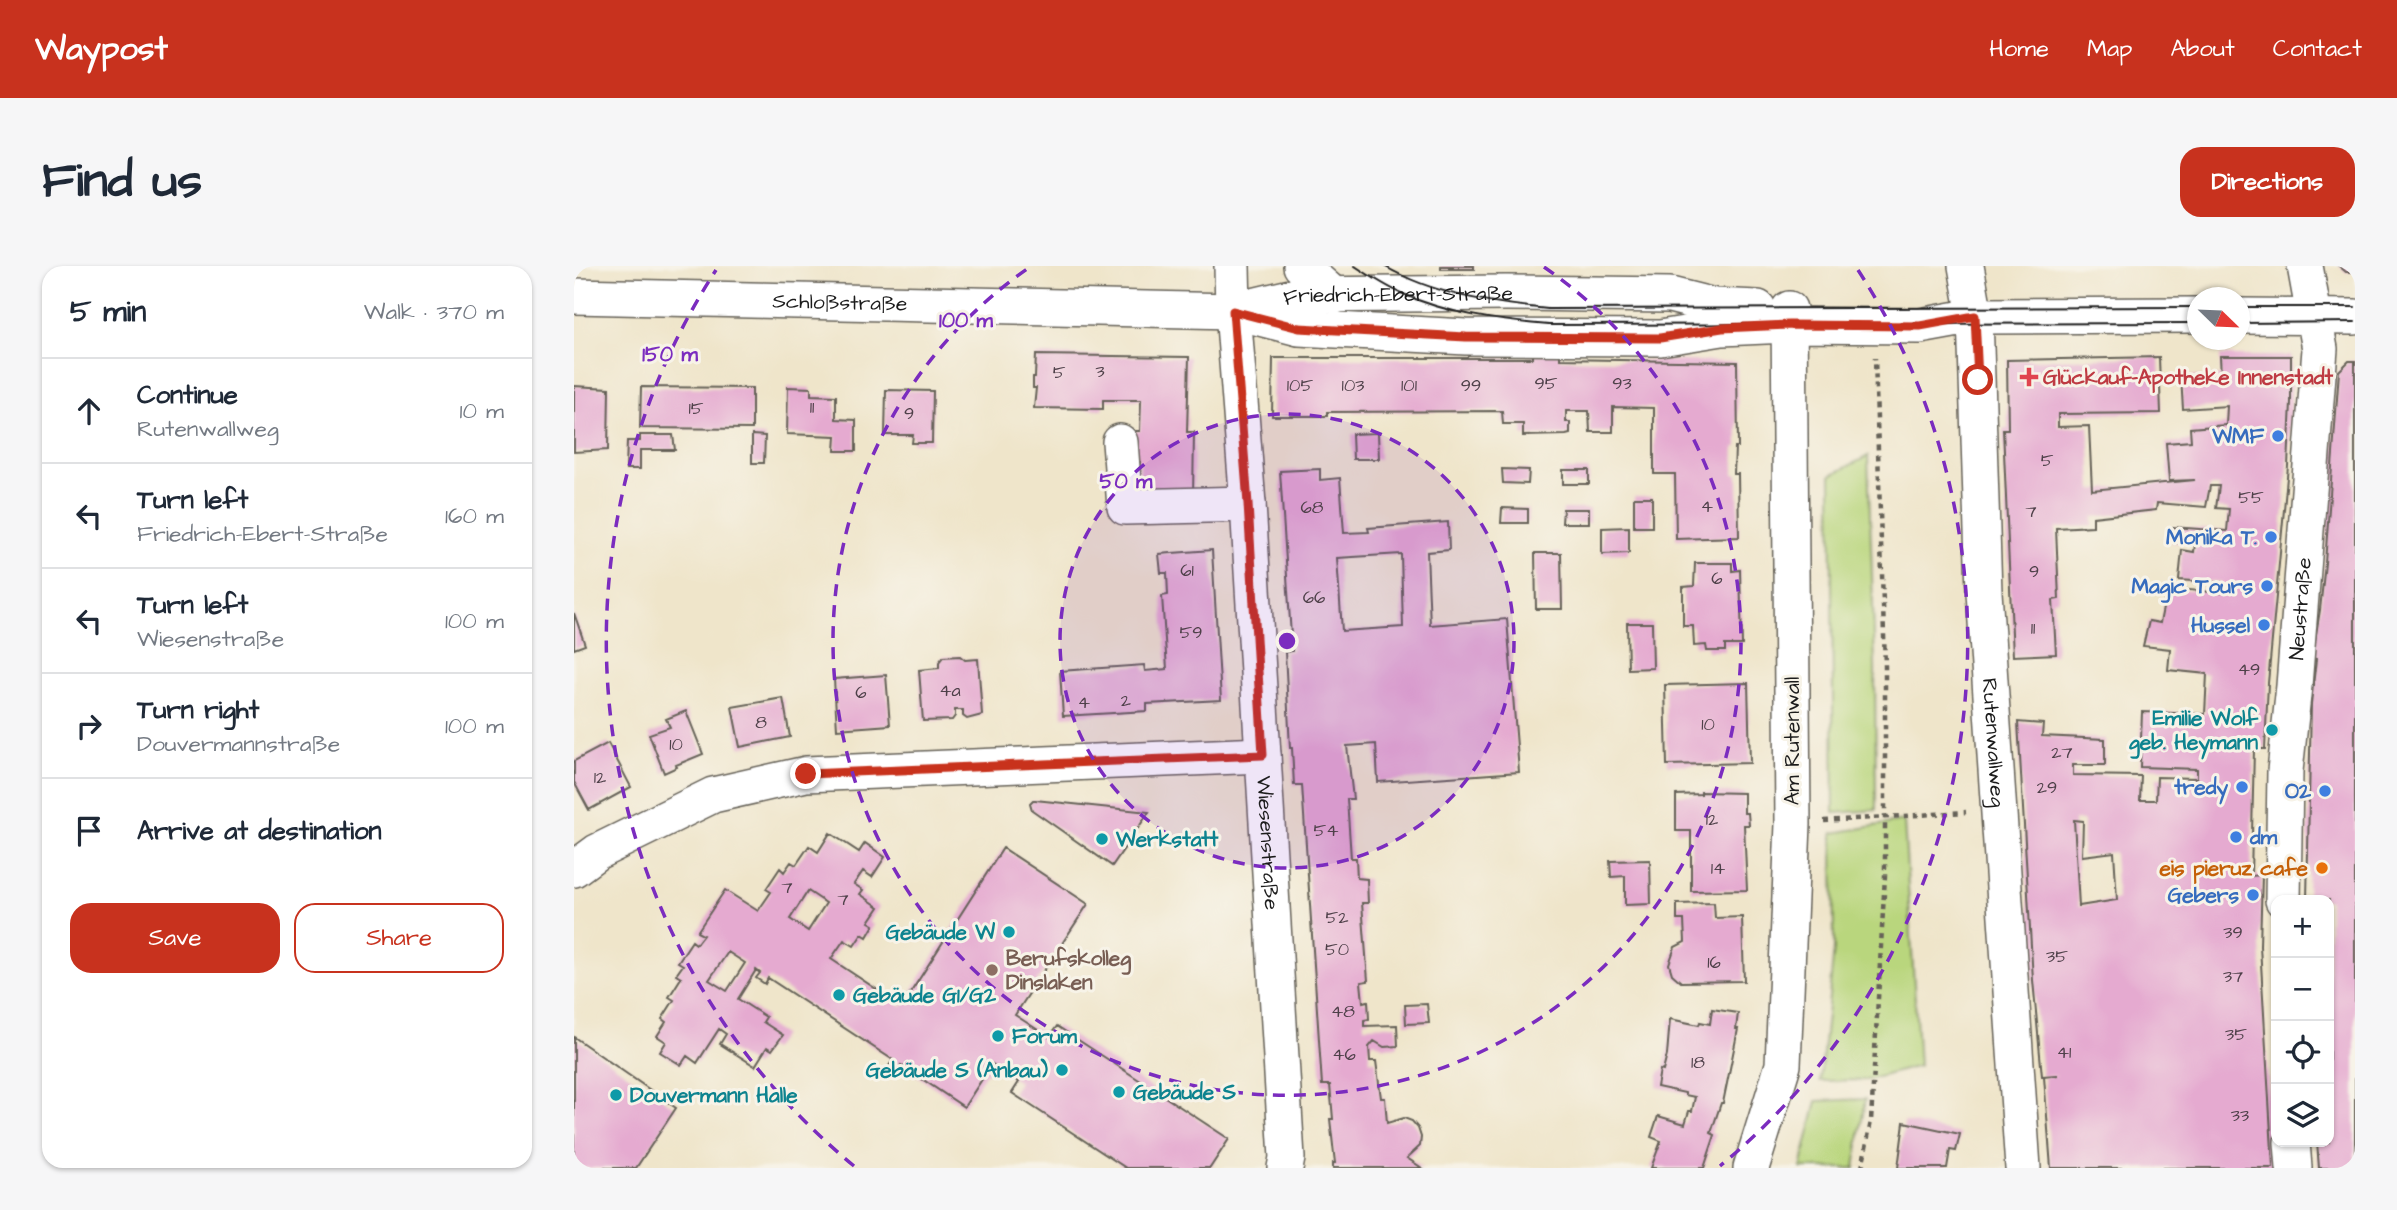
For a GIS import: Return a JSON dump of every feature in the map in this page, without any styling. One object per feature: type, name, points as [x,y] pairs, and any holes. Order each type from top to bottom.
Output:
[{"type":"street","name":"Wiesenstraße","points":[[1232,266],[1287,1158],[1285,1168]]},
{"type":"street","points":[[1301,266],[1335,296]]},
{"type":"street","name":"Rutenwallweg","points":[[1966,266],[1975,316],[1984,592],[2023,1168]]},
{"type":"street","name":"Neustraße","points":[[2283,895],[2285,771],[2320,349],[2305,266]]},
{"type":"street","name":"Schloßstraße","points":[[579,286],[1233,311]]},
{"type":"street","name":"Friedrich-Ebert-Straße","points":[[1233,311],[1299,295],[1495,293],[1670,295],[1714,306],[1874,326],[1920,326],[1975,316]]},
{"type":"street","name":"Friedrich-Ebert-Straße","points":[[1233,311],[1299,328],[1466,337],[1660,338],[1789,317],[1919,306],[1975,316],[2187,316]]},
{"type":"street","points":[[2250,316],[2355,317]]},
{"type":"street","name":"Am Rutenwall","points":[[1751,1168],[1783,1065],[1793,824],[1789,317]]},
{"type":"street","points":[[1121,442],[1125,507],[1248,504]]},
{"type":"street","points":[[574,869],[597,852],[713,795],[806,774],[1263,755]]},
{"type":"street","points":[[2292,1147],[2294,1168]]},
{"type":"path","points":[[1862,1168],[1871,1121],[1885,876],[1885,666],[1874,326]]},
{"type":"path","points":[[1793,824],[1998,809]]},
{"type":"green space","points":[[1868,456],[1875,666],[1876,810],[1834,813],[1831,475]]},
{"type":"green space","points":[[1904,821],[1919,1066],[1867,1080],[1820,1081],[1834,949],[1833,833]]},
{"type":"green space","points":[[1865,1099],[1855,1168],[1801,1168],[1817,1101]]},
{"type":"building","points":[[1441,266],[1474,266],[1474,269],[1441,269]]},
{"type":"building","points":[[2339,266],[2355,266],[2355,272],[2346,272]]},
{"type":"building","points":[[1532,354],[1560,354],[1560,359],[1737,362],[1738,447],[1735,447],[1734,474],[1738,474],[1739,537],[1676,539],[1675,474],[1654,474],[1654,408],[1613,407],[1613,432],[1590,432],[1589,411],[1566,411],[1570,434],[1523,436],[1523,424],[1503,424],[1502,411],[1327,412],[1327,416],[1272,416],[1273,358],[1532,358]]},
{"type":"building","points":[[1036,355],[1189,357],[1187,432],[1194,432],[1193,497],[1139,495],[1140,462],[1132,462],[1133,431],[1140,431],[1141,400],[1103,400],[1103,409],[1034,408],[1036,388],[1033,388],[1033,377]]},
{"type":"building","points":[[2220,356],[2291,356],[2288,466],[2268,683],[2265,749],[2254,749],[2251,876],[2262,875],[2260,946],[2273,1168],[2051,1168],[2044,1077],[2058,1075],[2042,1076],[2033,980],[2018,722],[2043,724],[2042,736],[2105,739],[2105,765],[2073,765],[2073,775],[2141,776],[2140,800],[2156,800],[2157,777],[2197,778],[2197,769],[2140,767],[2142,712],[2205,714],[2207,674],[2168,670],[2170,649],[2143,646],[2149,621],[2160,623],[2167,588],[2222,593],[2223,583],[2179,580],[2182,550],[2194,552],[2195,544],[2171,542],[2173,527],[2227,531],[2229,509],[2216,508],[2219,486],[2210,486],[2206,507],[2157,503],[2156,510],[2093,517],[2093,526],[2056,528],[2059,599],[2053,600],[2056,654],[2013,656],[2003,429],[2008,429],[2007,360],[2159,357],[2161,413],[2058,414],[2058,427],[2089,426],[2092,490],[2195,480],[2169,481],[2166,443],[2191,441],[2190,428],[2226,425],[2227,406],[2183,409],[2181,377],[2221,376]],"holes":[[[2074,820],[2083,821],[2082,856],[2114,852],[2117,900],[2079,906]]]},
{"type":"building","points":[[2349,361],[2355,361],[2355,1168],[2319,1168],[2317,1147],[2334,1147],[2334,895],[2307,895],[2311,704],[2316,659],[2312,658],[2325,563],[2339,371]]},
{"type":"building","points":[[574,386],[609,388],[608,450],[574,452]]},
{"type":"building","points":[[641,387],[752,388],[752,429],[640,428]]},
{"type":"building","points":[[788,387],[811,388],[811,395],[836,396],[836,419],[856,420],[856,451],[835,451],[836,436],[787,434]]},
{"type":"building","points":[[886,390],[933,391],[932,443],[912,443],[913,435],[885,435]]},
{"type":"building","points":[[1378,433],[1379,459],[1353,459],[1352,434]]},
{"type":"building","points":[[640,435],[673,435],[675,450],[640,450],[640,469],[626,469],[627,441],[640,441]]},
{"type":"building","points":[[752,435],[765,436],[764,463],[752,463]]},
{"type":"building","points":[[1320,469],[1320,480],[1340,478],[1344,533],[1369,532],[1368,528],[1448,522],[1449,550],[1427,552],[1430,625],[1507,619],[1519,772],[1378,782],[1376,744],[1347,746],[1353,799],[1347,799],[1351,858],[1356,858],[1357,878],[1367,879],[1368,903],[1362,903],[1368,981],[1361,982],[1363,1002],[1368,1001],[1369,1019],[1364,1020],[1364,1026],[1397,1025],[1398,1046],[1384,1047],[1374,1041],[1369,1047],[1370,1061],[1376,1061],[1381,1098],[1385,1098],[1387,1123],[1404,1118],[1412,1121],[1418,1128],[1420,1146],[1407,1158],[1422,1168],[1333,1168],[1335,1163],[1330,1119],[1333,1119],[1330,1085],[1322,1085],[1302,785],[1294,785],[1290,748],[1285,652],[1292,651],[1280,471]],"holes":[[[1401,554],[1403,627],[1342,631],[1337,558]]]},
{"type":"building","points":[[1502,469],[1529,470],[1528,484],[1503,483]]},
{"type":"building","points":[[1563,470],[1589,470],[1589,484],[1563,484]]},
{"type":"building","points":[[1634,497],[1652,497],[1652,527],[1634,527]]},
{"type":"building","points":[[1502,508],[1528,509],[1528,523],[1501,523]]},
{"type":"building","points":[[1563,509],[1589,509],[1589,523],[1562,523]]},
{"type":"building","points":[[1629,527],[1629,553],[1602,554],[1602,528]]},
{"type":"building","points":[[1212,550],[1221,700],[1147,704],[1147,711],[1063,716],[1060,671],[1144,665],[1145,671],[1167,669],[1162,596],[1168,595],[1167,573],[1161,573],[1159,554]]},
{"type":"building","points":[[1535,553],[1561,553],[1562,609],[1536,609]]},
{"type":"building","points":[[1695,563],[1732,563],[1732,571],[1740,570],[1742,645],[1725,645],[1725,651],[1707,651],[1706,645],[1694,646],[1693,626],[1683,626],[1683,587],[1694,586]]},
{"type":"building","points":[[574,613],[585,645],[574,649]]},
{"type":"building","points":[[1627,623],[1652,623],[1653,668],[1628,669]]},
{"type":"building","points":[[960,656],[965,660],[978,659],[982,715],[967,719],[963,716],[963,710],[955,710],[952,720],[923,721],[919,670],[939,668],[943,657]]},
{"type":"building","points":[[886,675],[890,725],[837,729],[834,679]]},
{"type":"building","points":[[1748,683],[1750,763],[1667,765],[1665,685]]},
{"type":"building","points":[[783,698],[790,737],[740,747],[732,707]]},
{"type":"building","points":[[686,711],[703,754],[664,773],[649,734],[670,727],[666,719]]},
{"type":"building","points":[[608,743],[631,787],[589,810],[574,782],[574,761]]},
{"type":"building","points":[[1701,792],[1744,793],[1744,813],[1748,813],[1749,825],[1744,825],[1747,890],[1691,891],[1691,831],[1676,831],[1676,795]]},
{"type":"building","name":"Werkstatt","points":[[1033,800],[1149,812],[1112,866],[1032,810],[1030,803]]},
{"type":"building","points":[[830,833],[859,852],[865,843],[885,857],[872,877],[863,871],[854,884],[863,890],[860,894],[879,907],[869,922],[874,925],[867,937],[862,934],[854,946],[844,940],[831,959],[902,1006],[1003,848],[1088,904],[1015,1015],[1049,1037],[1057,1026],[1229,1139],[1210,1168],[1126,1168],[1012,1093],[1019,1082],[992,1064],[964,1107],[901,1065],[898,1071],[889,1066],[893,1060],[768,978],[765,984],[756,978],[760,973],[756,970],[738,999],[766,1017],[763,1022],[783,1035],[772,1050],[767,1047],[755,1066],[720,1044],[726,1034],[719,1029],[697,1063],[687,1056],[681,1065],[660,1052],[666,1042],[657,1036],[666,1022],[662,1019],[674,1000],[669,997],[681,978],[676,975],[683,965],[678,962],[692,941],[696,944],[703,935],[697,932],[725,890],[758,911],[771,892],[766,889],[780,868],[784,872],[791,862],[796,865],[809,846],[818,852]],"holes":[[[808,891],[826,903],[808,931],[790,919]],[[728,952],[745,963],[727,991],[709,980]]]},
{"type":"building","points":[[1650,860],[1651,904],[1625,905],[1625,876],[1611,877],[1610,861]]},
{"type":"building","points":[[1714,903],[1715,918],[1742,917],[1744,981],[1681,982],[1672,974],[1669,964],[1675,947],[1685,942],[1684,920],[1677,920],[1677,904]]},
{"type":"building","points":[[1427,1004],[1429,1023],[1406,1024],[1405,1005]]},
{"type":"building","points":[[1712,1009],[1738,1013],[1738,1029],[1723,1103],[1711,1133],[1715,1135],[1704,1168],[1651,1168],[1661,1141],[1651,1137],[1658,1116],[1685,1124],[1695,1097],[1657,1087],[1660,1070],[1663,1071],[1667,1055],[1670,1019],[1699,1025],[1700,1022],[1710,1024]]},
{"type":"building","name":"Douvermann Halle","points":[[574,1037],[676,1108],[636,1168],[574,1168]]},
{"type":"building","points":[[1904,1122],[1960,1134],[1956,1151],[1950,1150],[1947,1168],[1898,1168]]},
{"type":"tram line","points":[[1355,266],[1395,290],[1436,306],[1492,319],[1549,325],[2187,323]]},
{"type":"tram line","points":[[1384,266],[1443,291],[1505,304],[1548,309],[2187,307]]},
{"type":"tram line","points":[[2250,307],[2355,307]]},
{"type":"tram line","points":[[2250,323],[2355,322]]},
{"type":"place","name":"Glückauf-Apotheke Innenstadt","points":[[2029,377]]},
{"type":"place","name":"WMF","points":[[2278,436]]},
{"type":"place","name":"Monika T.","points":[[2271,537]]},
{"type":"place","name":"Magic Tours","points":[[2267,586]]},
{"type":"place","name":"Hussel","points":[[2264,625]]},
{"type":"place","name":"Emilie Wolf geb. Heymann","points":[[2272,730]]},
{"type":"place","name":"tredy","points":[[2242,787]]},
{"type":"place","name":"O2","points":[[2325,791]]},
{"type":"place","name":"dm","points":[[2236,837]]},
{"type":"place","name":"Werkstatt","points":[[1102,839]]},
{"type":"place","name":"eis pieruz cafe","points":[[2322,868]]},
{"type":"place","name":"Gebers","points":[[2253,895]]},
{"type":"place","name":"Gebäude W","points":[[1009,932]]},
{"type":"place","name":"Berufskolleg Dinslaken","points":[[992,970]]},
{"type":"place","name":"Gebäude G1/G2","points":[[839,995]]},
{"type":"place","name":"Forum","points":[[998,1036]]},
{"type":"place","name":"Gebäude S (Anbau)","points":[[1062,1070]]},
{"type":"place","name":"Gebäude S","points":[[1119,1092]]},
{"type":"place","name":"Douvermann Halle","points":[[616,1095]]},
{"type":"route","points":[[806,774],[1263,755],[1233,311],[1299,328],[1466,337],[1660,338],[1722,328],[1789,325],[1920,326],[1975,316],[1978,380]]}]
